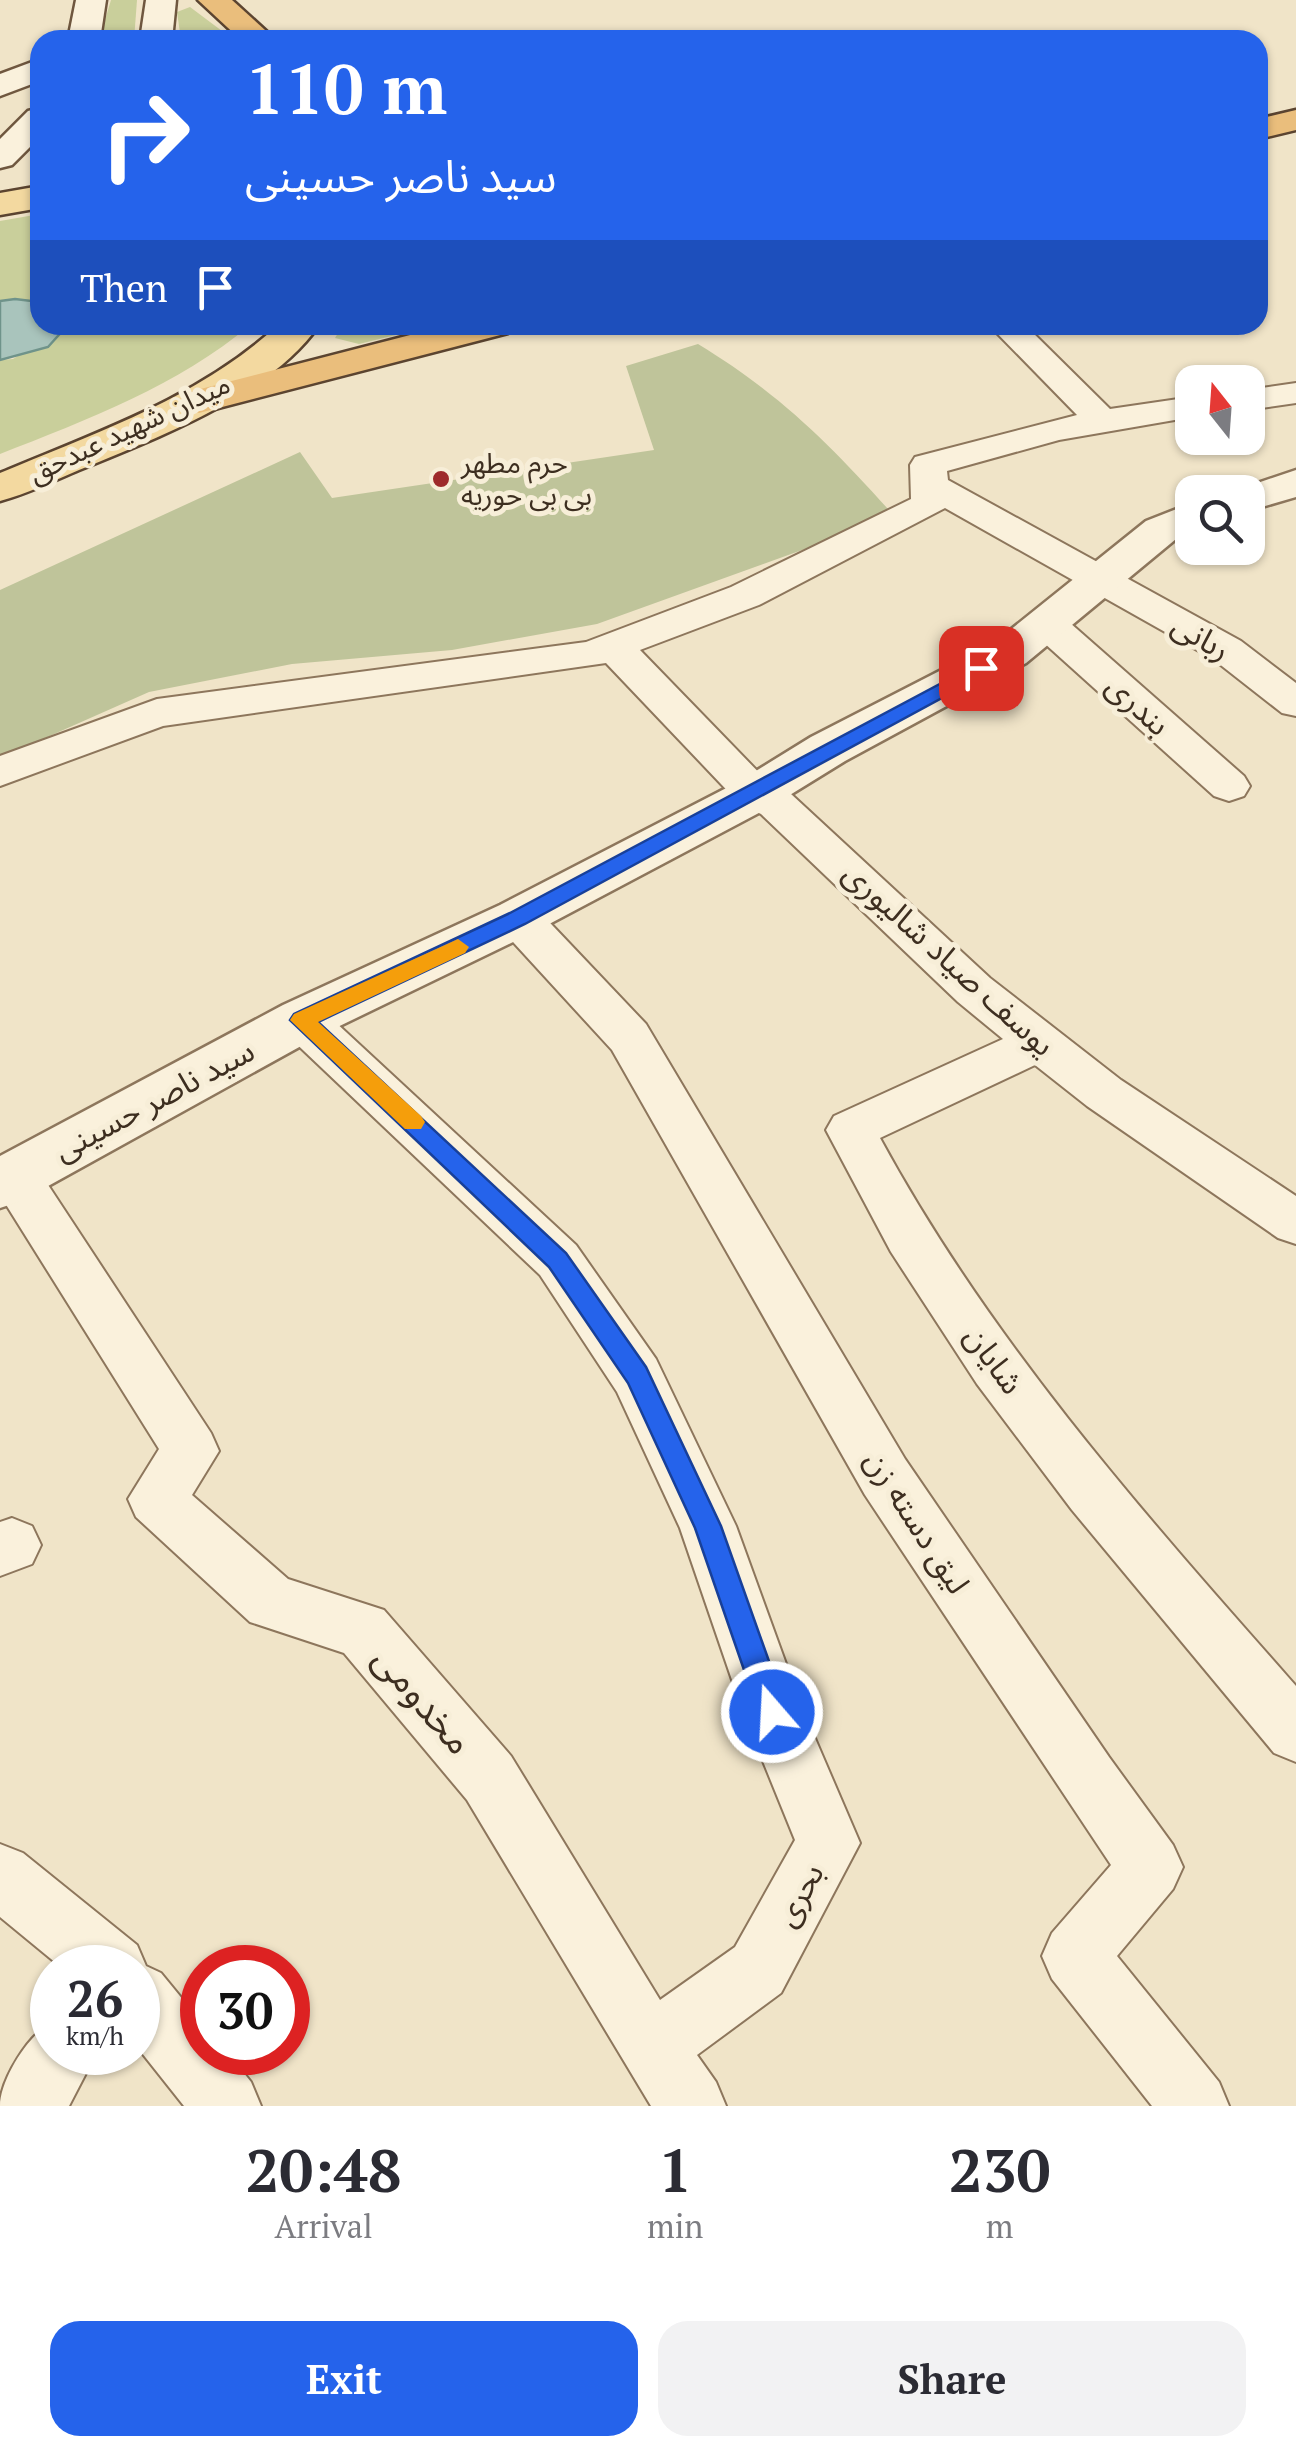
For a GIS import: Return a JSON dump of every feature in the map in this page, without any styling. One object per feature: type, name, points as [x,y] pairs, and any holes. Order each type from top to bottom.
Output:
[{"type":"highway","points":[[213,0],[248,30]]},
{"type":"highway","points":[[199,401],[455,335]]},
{"type":"main road","points":[[0,204],[30,199]]},
{"type":"main road","name":"میدان شهید عبدحق","points":[[0,488],[199,401],[270,357],[291,335]]},
{"type":"street","points":[[86,30],[91,0]]},
{"type":"street","points":[[157,30],[161,0]]},
{"type":"street","points":[[0,86],[30,73]]},
{"type":"street","points":[[0,158],[30,128]]},
{"type":"street","points":[[1016,335],[1099,418]]},
{"type":"street","points":[[1265,398],[1296,393]]},
{"type":"street","points":[[0,772],[157,713],[592,654],[745,596],[928,505],[928,465],[1003,441],[1099,418],[1175,408]]},
{"type":"street","points":[[1265,493],[1296,483]]},
{"type":"street","name":"ربانی","points":[[930,485],[1228,650],[1296,703]]},
{"type":"street","name":"سید ناصر حسینی","points":[[8,1180],[302,1020],[518,918],[754,794],[1010,652],[1161,530],[1175,524]]},
{"type":"street","name":"بندری","points":[[1047,624],[1229,786]]},
{"type":"street","name":"یوسف صیاد شالیوری","points":[[613,646],[754,794],[776,804],[974,990],[1104,1094],[1296,1223]]},
{"type":"street","name":"لیق دسته زن","points":[[518,918],[629,1037],[885,1477],[1086,1779],[1151,1866],[1075,1956],[1194,2106]]},
{"type":"street","name":"بحری","points":[[302,1020],[558,1260],[637,1376],[708,1526],[772,1712],[828,1842],[758,1970],[651,2046]]},
{"type":"street","name":"شایان","points":[[1040,1042],[851,1130],[908,1236],[998,1368],[1133,1544],[1296,1732]]},
{"type":"street","name":"مخدومی","points":[[8,1180],[191,1451],[156,1498],[271,1602],[363,1630],[489,1778],[651,2046],[692,2106]]},
{"type":"street","points":[[0,1876],[86,1945]]},
{"type":"street","points":[[160,2023],[227,2106]]},
{"type":"street","points":[[30,2106],[50,2075]]},
{"type":"green space","points":[[111,0],[137,0],[135,30],[102,30]]},
{"type":"green space","points":[[190,7],[221,30],[180,30],[177,12]]},
{"type":"green space","points":[[30,216],[30,302],[0,301],[0,221]]},
{"type":"green space","points":[[50,335],[237,335],[163,383],[0,454],[0,360],[13,359]]},
{"type":"green space","points":[[337,335],[395,335],[359,344],[335,338]]},
{"type":"green space","points":[[698,344],[800,419],[888,509],[816,545],[597,624],[452,650],[292,664],[149,692],[0,758],[0,590],[300,452],[332,498],[654,450],[626,366]]},
{"type":"water","points":[[0,301],[30,301],[30,335],[59,335],[48,347],[0,360]]},
{"type":"slow traffic","points":[[413,1122],[302,1020],[458,947]]},
{"type":"place","name":"حرم مطهر بی بی حوریه","points":[[441,479]]},
{"type":"route","points":[[772,1712],[708,1526],[637,1376],[558,1260],[302,1020],[518,918],[754,794],[981,668]]}]
